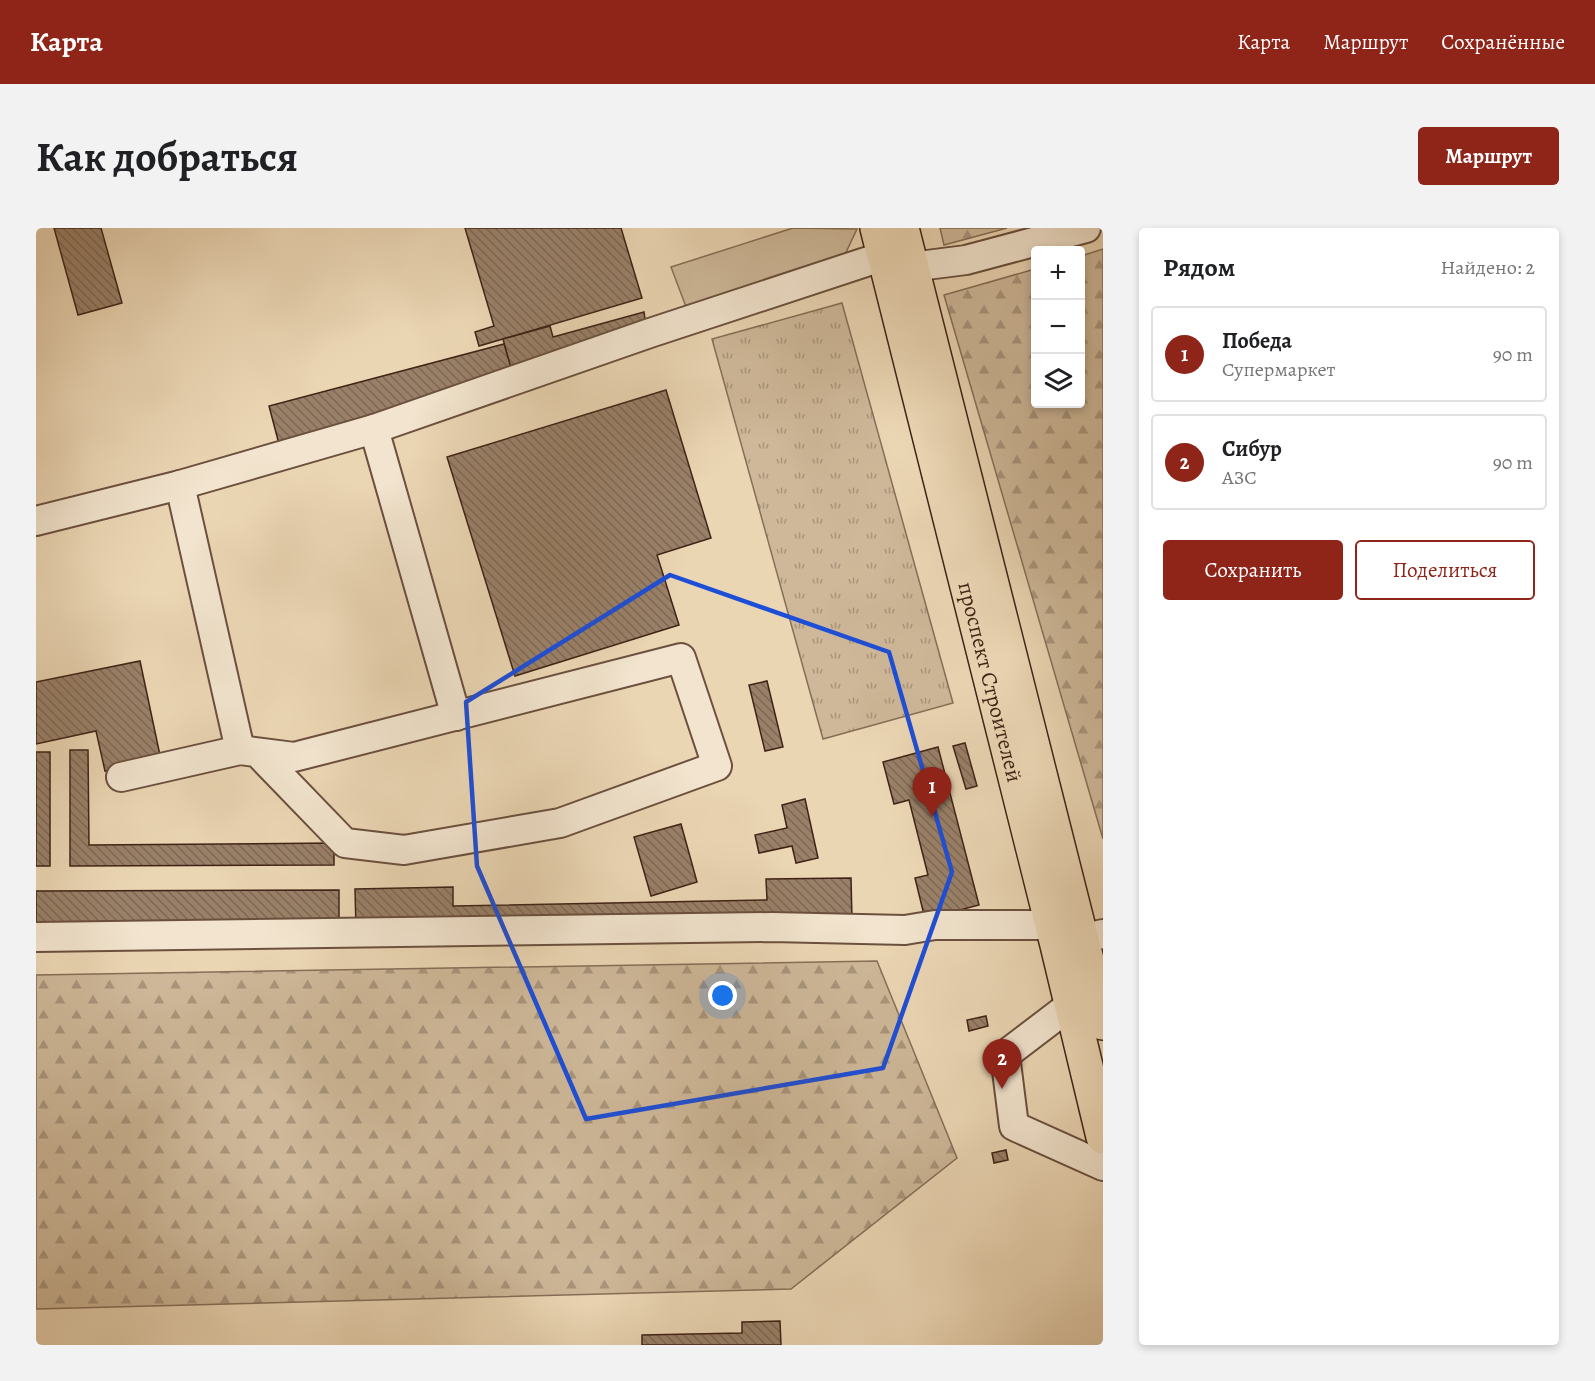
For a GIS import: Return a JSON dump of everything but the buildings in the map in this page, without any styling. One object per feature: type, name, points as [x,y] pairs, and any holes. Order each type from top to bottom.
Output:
[{"type":"main road","name":"проспект Строителей","points":[[902,228],[890,250],[1074,935],[1103,1023]]},
{"type":"main road","name":"проспект Строителей","points":[[1074,935],[1071,1004],[1103,1137]]},
{"type":"street","points":[[36,521],[180,485],[374,429],[890,250],[966,260],[1086,228]]},
{"type":"street","points":[[374,429],[456,716]]},
{"type":"street","points":[[121,777],[249,752],[294,757],[681,658],[717,766],[560,823],[404,850],[345,843],[249,752],[180,485]]},
{"type":"street","points":[[36,937],[772,927],[905,930],[935,925],[1074,935]]},
{"type":"street","points":[[1071,1004],[1005,1055],[1014,1126],[1103,1166]]},
{"type":"highlighted area","points":[[670,575],[889,652],[952,872],[883,1068],[586,1119],[477,866],[466,702]]},
{"type":"green space","points":[[793,228],[857,229],[841,263],[688,312],[671,267]]},
{"type":"green space","points":[[940,228],[1007,228],[944,245]]},
{"type":"green space","points":[[1103,249],[1103,839],[944,295],[1031,270],[1031,408],[1085,408],[1085,255]]},
{"type":"green space","points":[[842,303],[953,703],[823,739],[712,339]]},
{"type":"green space","points":[[877,961],[957,1158],[791,1289],[36,1309],[36,975]]},
{"type":"place","name":"Победа","points":[[932,817]]},
{"type":"place","name":"Сибур","points":[[1002,1089]]}]
